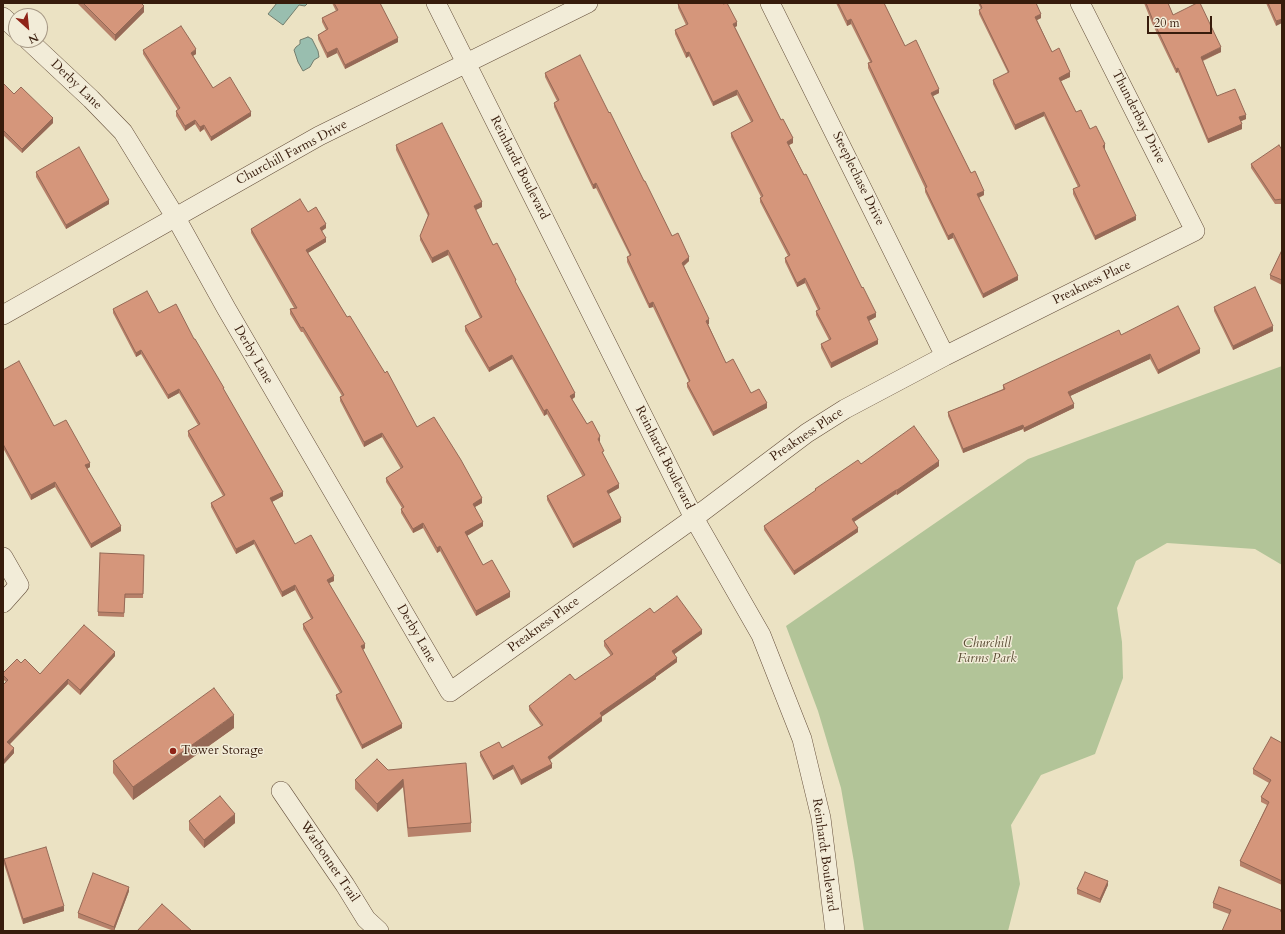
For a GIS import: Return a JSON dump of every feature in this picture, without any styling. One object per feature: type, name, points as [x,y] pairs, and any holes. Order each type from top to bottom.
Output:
[{"type":"street","name":"Reinhardt Boulevard","points":[[436,3],[694,518],[761,635],[802,739],[821,818],[835,931]]},
{"type":"street","name":"Churchill Farms Drive","points":[[3,315],[319,136],[588,3]]},
{"type":"street","name":"Steeplechase Drive","points":[[770,3],[945,356]]},
{"type":"street","name":"Thunderbay Drive","points":[[1080,3],[1195,231]]},
{"type":"street","name":"Derby Lane","points":[[37,48],[91,99],[123,132],[176,218],[226,308],[450,692]]},
{"type":"street","name":"Preakness Place","points":[[450,692],[694,518],[807,433],[845,409],[945,356],[1195,231]]},
{"type":"street","points":[[3,557],[19,585],[3,603]]},
{"type":"street","name":"Warbonnet Trail","points":[[281,791],[345,885],[366,919],[379,931]]},
{"type":"green space","name":"Churchill Farms Park","points":[[1282,366],[1282,565],[1255,549],[1167,543],[1136,561],[1117,608],[1122,642],[1123,678],[1095,754],[1041,775],[1011,825],[1020,884],[1008,931],[864,931],[841,788],[818,711],[786,626],[1028,459]]},
{"type":"shaded area","points":[[277,3],[308,3],[305,6],[299,5],[283,25],[268,14]]},
{"type":"shaded area","points":[[308,37],[312,39],[318,51],[319,57],[314,60],[310,67],[303,71],[294,50],[300,44],[300,40]]},
{"type":"building","points":[[83,3],[141,3],[144,6],[115,35]]},
{"type":"building","points":[[334,3],[380,3],[398,38],[345,65],[337,48],[327,53],[318,35],[328,29],[322,18],[338,10]]},
{"type":"building","points":[[727,3],[737,22],[733,24],[781,120],[783,119],[793,138],[787,142],[804,175],[806,174],[862,288],[863,287],[876,313],[867,317],[878,340],[831,363],[821,344],[831,339],[816,311],[820,309],[805,278],[797,283],[785,258],[790,255],[760,198],[763,196],[731,133],[753,121],[737,90],[713,102],[689,52],[686,53],[675,30],[688,24],[678,4]]},
{"type":"building","points":[[838,3],[884,3],[905,46],[916,40],[939,89],[931,93],[971,173],[975,171],[984,191],[977,194],[1018,276],[983,294],[953,233],[948,236],[925,188],[927,187],[868,63],[872,62],[851,19],[847,21]]},
{"type":"building","points":[[980,3],[1036,3],[1041,14],[1035,17],[1052,52],[1059,48],[1070,72],[1059,78],[1076,112],[1081,110],[1090,129],[1096,126],[1105,144],[1103,146],[1136,216],[1095,236],[1073,189],[1080,186],[1044,112],[1015,125],[993,80],[1009,72],[979,10],[982,8]]},
{"type":"building","points":[[1146,3],[1168,3],[1173,15],[1197,3],[1200,3],[1221,47],[1201,57],[1217,96],[1235,89],[1246,115],[1239,117],[1242,124],[1208,139],[1178,68],[1176,69]]},
{"type":"building","points":[[1268,3],[1282,3],[1282,19],[1276,21]]},
{"type":"building","points":[[181,26],[196,49],[191,53],[213,88],[230,77],[251,112],[211,137],[204,125],[200,127],[195,120],[185,126],[176,111],[180,108],[143,50]]},
{"type":"building","points":[[580,55],[672,236],[678,233],[689,257],[682,263],[709,319],[706,321],[726,363],[733,359],[751,393],[759,389],[767,403],[713,432],[687,383],[690,381],[653,302],[649,304],[627,257],[631,255],[596,183],[593,185],[554,103],[559,100],[545,73]]},
{"type":"building","points":[[3,83],[14,94],[21,87],[53,118],[22,149],[3,130]]},
{"type":"building","points":[[442,123],[482,202],[474,206],[493,245],[497,243],[516,280],[515,281],[575,393],[570,396],[587,424],[592,421],[600,436],[598,439],[604,451],[602,452],[619,484],[607,491],[621,518],[573,544],[547,496],[585,475],[547,409],[544,411],[512,355],[489,368],[465,326],[482,317],[448,250],[432,258],[420,236],[429,214],[396,145]]},
{"type":"building","points":[[1279,145],[1282,150],[1282,199],[1275,200],[1251,164]]},
{"type":"building","points":[[79,147],[109,200],[66,225],[36,172]]},
{"type":"building","points":[[300,199],[308,212],[316,207],[326,224],[320,228],[326,238],[306,250],[347,317],[350,316],[385,373],[387,371],[417,427],[434,417],[461,460],[482,498],[473,504],[483,522],[465,532],[483,565],[492,560],[510,592],[476,611],[440,546],[437,548],[423,523],[413,529],[401,509],[404,507],[386,478],[403,467],[382,433],[364,442],[340,397],[344,395],[303,327],[301,328],[290,309],[297,308],[251,229]]},
{"type":"building","points":[[1282,250],[1282,280],[1270,275]]},
{"type":"building","points":[[1255,287],[1273,326],[1233,346],[1214,307]]},
{"type":"building","points":[[147,291],[159,313],[176,304],[194,339],[224,388],[283,492],[270,498],[295,544],[311,535],[334,576],[327,580],[365,644],[361,646],[402,724],[362,745],[336,695],[342,692],[303,624],[313,618],[295,585],[282,592],[254,540],[236,549],[211,503],[225,495],[188,431],[200,424],[179,389],[168,395],[141,350],[136,353],[113,309]]},
{"type":"building","points":[[1178,306],[1200,349],[1158,370],[1150,354],[1068,392],[1074,404],[1024,428],[1023,425],[963,449],[948,412],[1005,389],[1003,385],[1119,330],[1121,335]]},
{"type":"building","points":[[19,361],[54,426],[66,420],[90,463],[85,465],[121,526],[91,544],[55,482],[31,495],[3,444],[3,370]]},
{"type":"building","points":[[914,426],[939,461],[852,519],[858,528],[794,571],[764,526],[858,460],[861,464]]},
{"type":"building","points":[[100,553],[144,555],[143,594],[125,594],[124,613],[98,612]]},
{"type":"building","points":[[677,596],[702,630],[672,651],[677,658],[600,713],[602,716],[548,757],[552,764],[521,780],[513,765],[493,776],[480,752],[499,742],[502,748],[543,725],[529,706],[570,674],[575,680],[613,654],[604,641],[650,608],[654,613]]},
{"type":"building","points":[[84,625],[115,652],[80,690],[68,679],[7,742],[14,748],[3,761],[3,685],[8,680],[3,673],[17,659],[21,663],[25,659],[40,674]]},
{"type":"building","name":"Tower Storage","points":[[214,688],[234,715],[133,787],[113,761]]},
{"type":"building","points":[[1271,737],[1282,743],[1282,881],[1240,861],[1269,802],[1261,797],[1271,780],[1253,769]]},
{"type":"building","points":[[377,759],[388,770],[466,763],[471,823],[408,828],[403,779],[377,804],[355,780]]},
{"type":"building","points":[[220,796],[235,814],[204,840],[189,821]]},
{"type":"building","points":[[46,847],[64,906],[23,919],[4,859]]},
{"type":"building","points":[[1085,872],[1108,881],[1100,899],[1077,889]]},
{"type":"building","points":[[93,873],[129,887],[114,927],[78,913]]},
{"type":"building","points":[[1219,887],[1281,910],[1282,931],[1222,931],[1231,910],[1213,903]]},
{"type":"building","points":[[162,904],[192,931],[137,931]]},
{"type":"place","name":"Tower Storage","points":[[173,751]]}]
